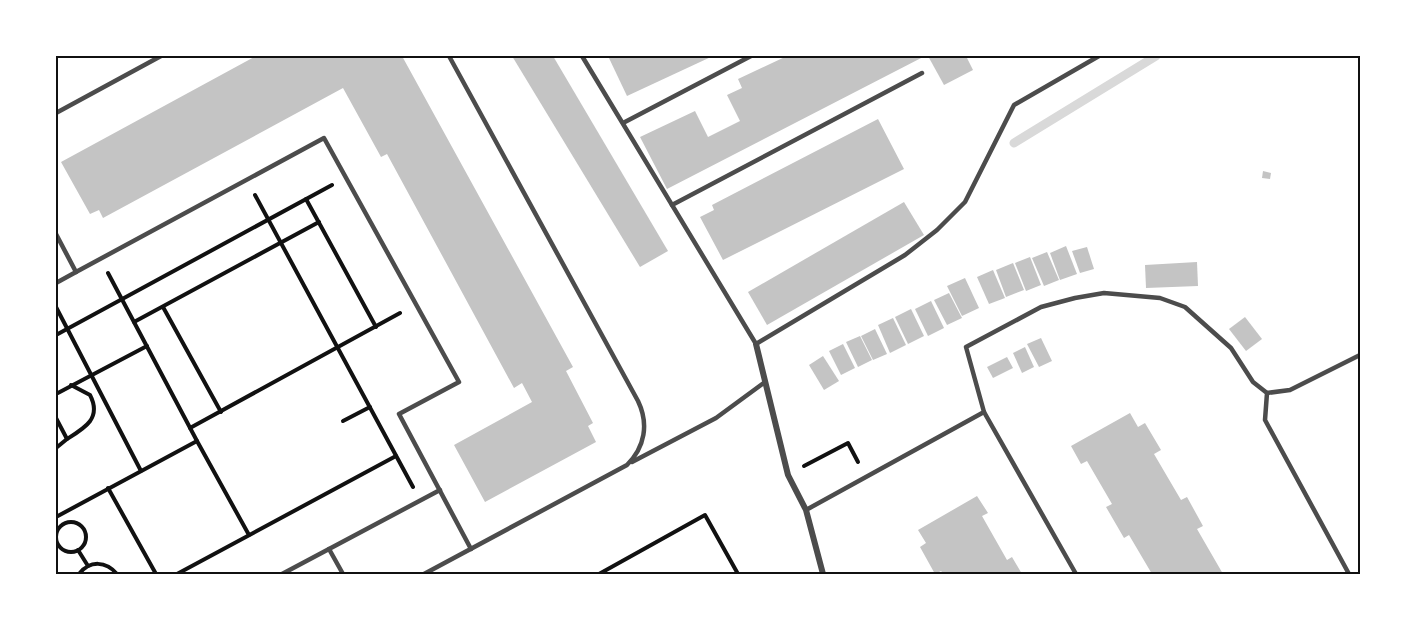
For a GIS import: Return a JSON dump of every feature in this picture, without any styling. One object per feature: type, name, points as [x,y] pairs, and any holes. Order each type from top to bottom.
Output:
[{"type":"street","points":[[756,344],[788,475],[806,510],[823,574]]},
{"type":"lane","points":[[56,113],[161,56]]},
{"type":"lane","points":[[449,56],[644,413],[642,445],[638,455],[627,465]]},
{"type":"lane","points":[[582,56],[756,344],[905,255],[937,230],[964,202],[1014,105],[1099,56]]},
{"type":"lane","points":[[623,123],[752,56]]},
{"type":"lane","points":[[672,205],[922,73]]},
{"type":"lane","points":[[56,283],[324,138],[459,382],[399,414],[471,549]]},
{"type":"lane","points":[[56,234],[76,272]]},
{"type":"lane","points":[[1076,574],[984,412],[966,347],[1041,307],[1104,293],[1160,298],[1185,307],[1231,348],[1253,382],[1267,393],[1290,390],[1360,355]]},
{"type":"lane","points":[[424,574],[716,418],[765,382]]},
{"type":"lane","points":[[1267,393],[1265,420],[1348,574]]},
{"type":"lane","points":[[806,510],[984,412]]},
{"type":"lane","points":[[282,574],[440,490]]},
{"type":"lane","points":[[329,549],[343,574]]},
{"type":"path","points":[[56,335],[346,177]]},
{"type":"path","points":[[246,180],[420,500]]},
{"type":"path","points":[[306,199],[376,327]]},
{"type":"path","points":[[134,322],[319,222]]},
{"type":"path","points":[[100,260],[249,535]]},
{"type":"path","points":[[190,428],[417,304]]},
{"type":"path","points":[[163,306],[221,412]]},
{"type":"path","points":[[56,307],[141,471]]},
{"type":"path","points":[[56,394],[147,346]]},
{"type":"path","points":[[56,448],[90,423],[95,409],[90,395],[71,385]]},
{"type":"path","points":[[343,421],[370,407]]},
{"type":"path","points":[[56,418],[67,439]]},
{"type":"path","points":[[63,524],[56,516],[197,441]]},
{"type":"path","points":[[788,475],[848,443],[866,477]]},
{"type":"path","points":[[177,574],[396,456]]},
{"type":"path","points":[[108,488],[156,574]]},
{"type":"path","points":[[599,574],[705,515],[738,574]]},
{"type":"path","points":[[75,522],[83,528],[86,538],[78,550],[68,552],[57,543],[56,534],[63,524],[75,522]]},
{"type":"path","points":[[78,550],[88,566]]},
{"type":"path","points":[[80,574],[88,566],[101,563],[108,565],[117,574]]},
{"type":"building","points":[[256,56],[402,56],[573,367],[566,371],[593,423],[588,426],[596,442],[485,502],[454,445],[532,402],[522,383],[514,388],[387,154],[381,157],[343,88],[103,218],[99,210],[90,214],[61,162]]},
{"type":"building","points":[[512,56],[553,56],[668,251],[640,267]]},
{"type":"building","points":[[608,56],[713,56],[627,96]]},
{"type":"building","points":[[787,56],[925,56],[667,189],[640,137],[695,111],[708,137],[740,121],[727,95],[742,88],[738,79]]},
{"type":"building","points":[[928,56],[966,56],[973,70],[944,85]]},
{"type":"building","points":[[878,119],[904,169],[723,260],[700,217],[714,210],[712,205]]},
{"type":"building","points":[[1263,171],[1271,173],[1270,179],[1262,178]]},
{"type":"building","points":[[904,202],[924,235],[767,325],[748,292]]},
{"type":"building","points":[[1066,246],[1077,274],[1060,280],[1050,253]]},
{"type":"building","points":[[1087,247],[1094,269],[1080,273],[1072,251]]},
{"type":"building","points":[[1047,252],[1059,280],[1044,286],[1032,258]]},
{"type":"building","points":[[1030,257],[1041,285],[1026,291],[1015,263]]},
{"type":"building","points":[[1197,262],[1198,286],[1146,288],[1145,265]]},
{"type":"building","points":[[1013,263],[1024,290],[1006,297],[996,270]]},
{"type":"building","points":[[993,270],[1005,298],[989,304],[977,277]]},
{"type":"building","points":[[965,278],[979,308],[962,316],[947,286]]},
{"type":"building","points":[[949,293],[962,318],[947,325],[934,300]]},
{"type":"building","points":[[931,301],[944,328],[928,336],[915,309]]},
{"type":"building","points":[[911,309],[924,336],[908,344],[895,317]]},
{"type":"building","points":[[1245,317],[1262,339],[1246,351],[1229,329]]},
{"type":"building","points":[[893,318],[906,345],[890,353],[878,325]]},
{"type":"building","points":[[875,329],[887,354],[873,360],[861,336]]},
{"type":"building","points":[[860,336],[872,360],[858,367],[846,342]]},
{"type":"building","points":[[1041,338],[1052,361],[1039,367],[1027,344]]},
{"type":"building","points":[[843,344],[855,368],[841,375],[829,351]]},
{"type":"building","points":[[1025,347],[1034,367],[1022,373],[1013,353]]},
{"type":"building","points":[[823,356],[839,381],[824,390],[809,365]]},
{"type":"building","points":[[1007,357],[1013,368],[993,378],[987,367]]},
{"type":"building","points":[[1130,413],[1138,427],[1145,423],[1161,450],[1154,454],[1181,500],[1187,497],[1203,526],[1197,529],[1223,574],[1152,574],[1129,535],[1124,538],[1106,507],[1112,504],[1087,461],[1081,464],[1071,446]]},
{"type":"building","points":[[977,496],[988,513],[982,516],[1007,560],[1012,557],[1022,574],[944,574],[941,571],[935,574],[920,547],[926,543],[918,530]]},
{"type":"waterway","points":[[1014,143],[1156,56]]}]
